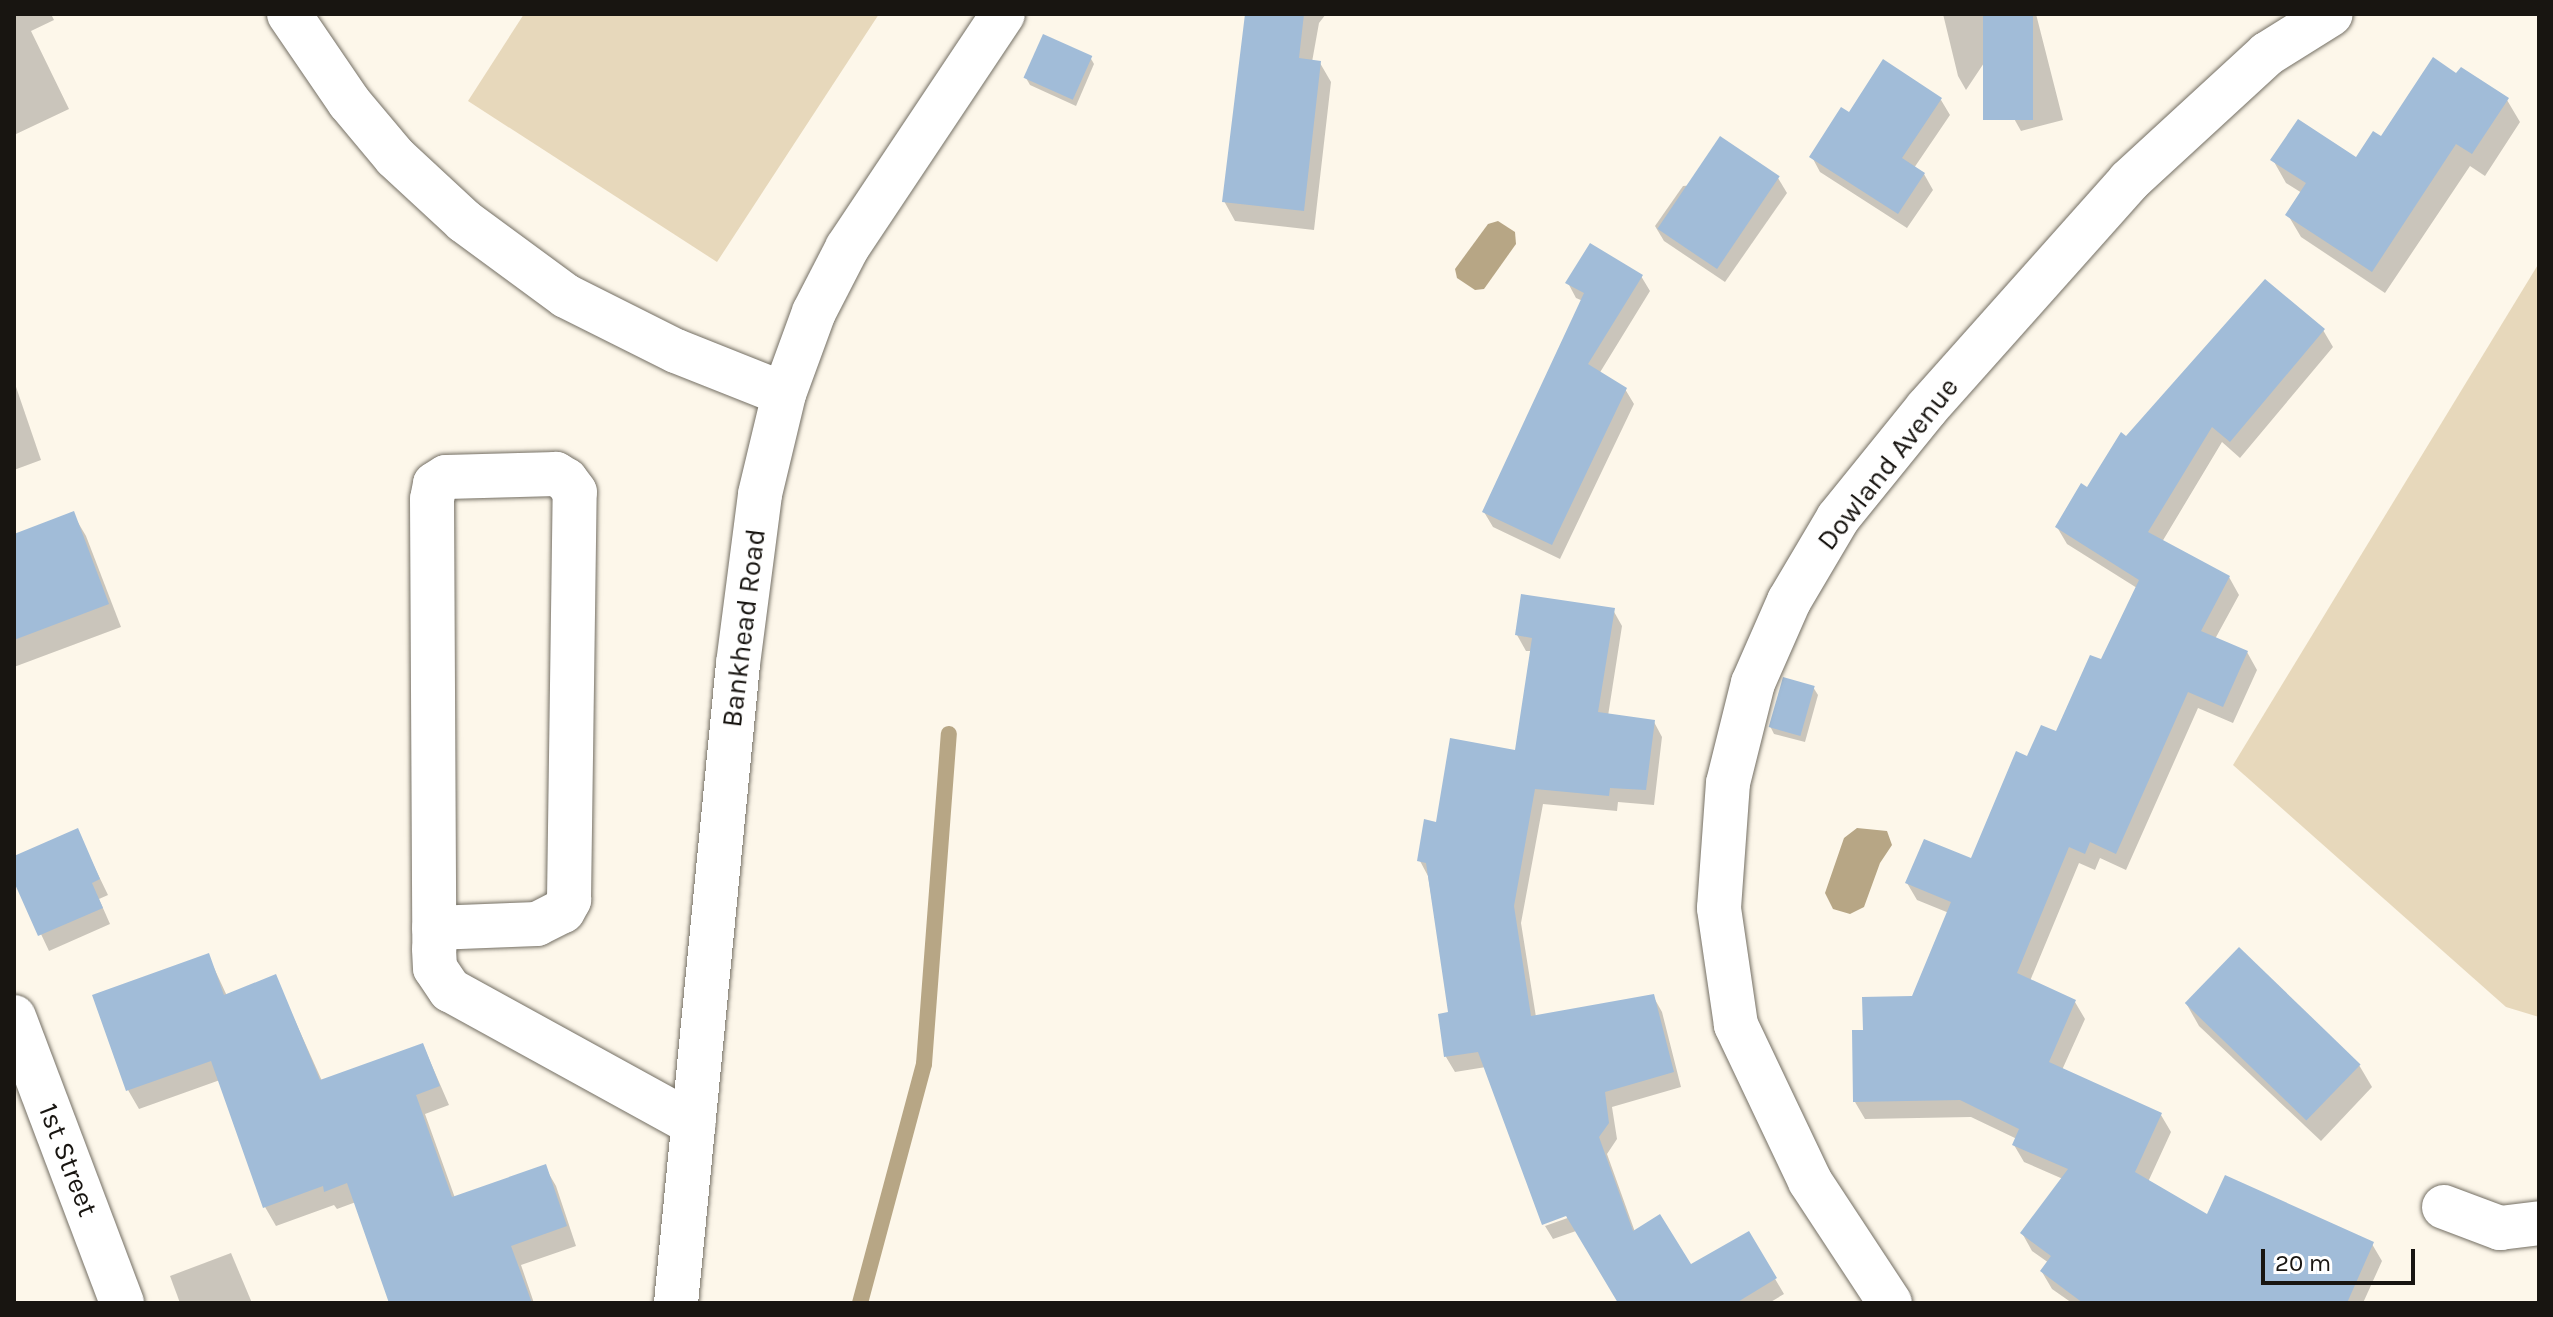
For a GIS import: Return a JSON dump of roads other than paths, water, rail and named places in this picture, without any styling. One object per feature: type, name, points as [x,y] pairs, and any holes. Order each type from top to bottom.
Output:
[{"type":"street","name":"Bankhead Road","points":[[676,1303],[740,648],[760,494],[784,394],[814,312],[847,248],[1003,14]]},
{"type":"street","name":"Dowland Avenue","points":[[1890,1303],[1810,1181],[1736,1025],[1719,908],[1728,783],[1753,683],[1789,601],[1838,518],[1927,408],[2129,181],[2267,54],[2331,14]]},
{"type":"street","points":[[292,15],[349,102],[395,157],[464,221],[566,296],[676,351],[784,394]]},
{"type":"street","points":[[434,928],[537,924],[563,911],[569,900],[575,492],[566,480],[556,474],[446,477],[435,484],[432,499],[434,928],[435,968],[450,990],[694,1124]]},
{"type":"street","name":"1st Street","points":[[14,1017],[122,1303]]},
{"type":"street","points":[[2444,1207],[2500,1228],[2539,1223]]},
{"type":"waterway","points":[[860,1303],[924,1064],[949,734]]}]
